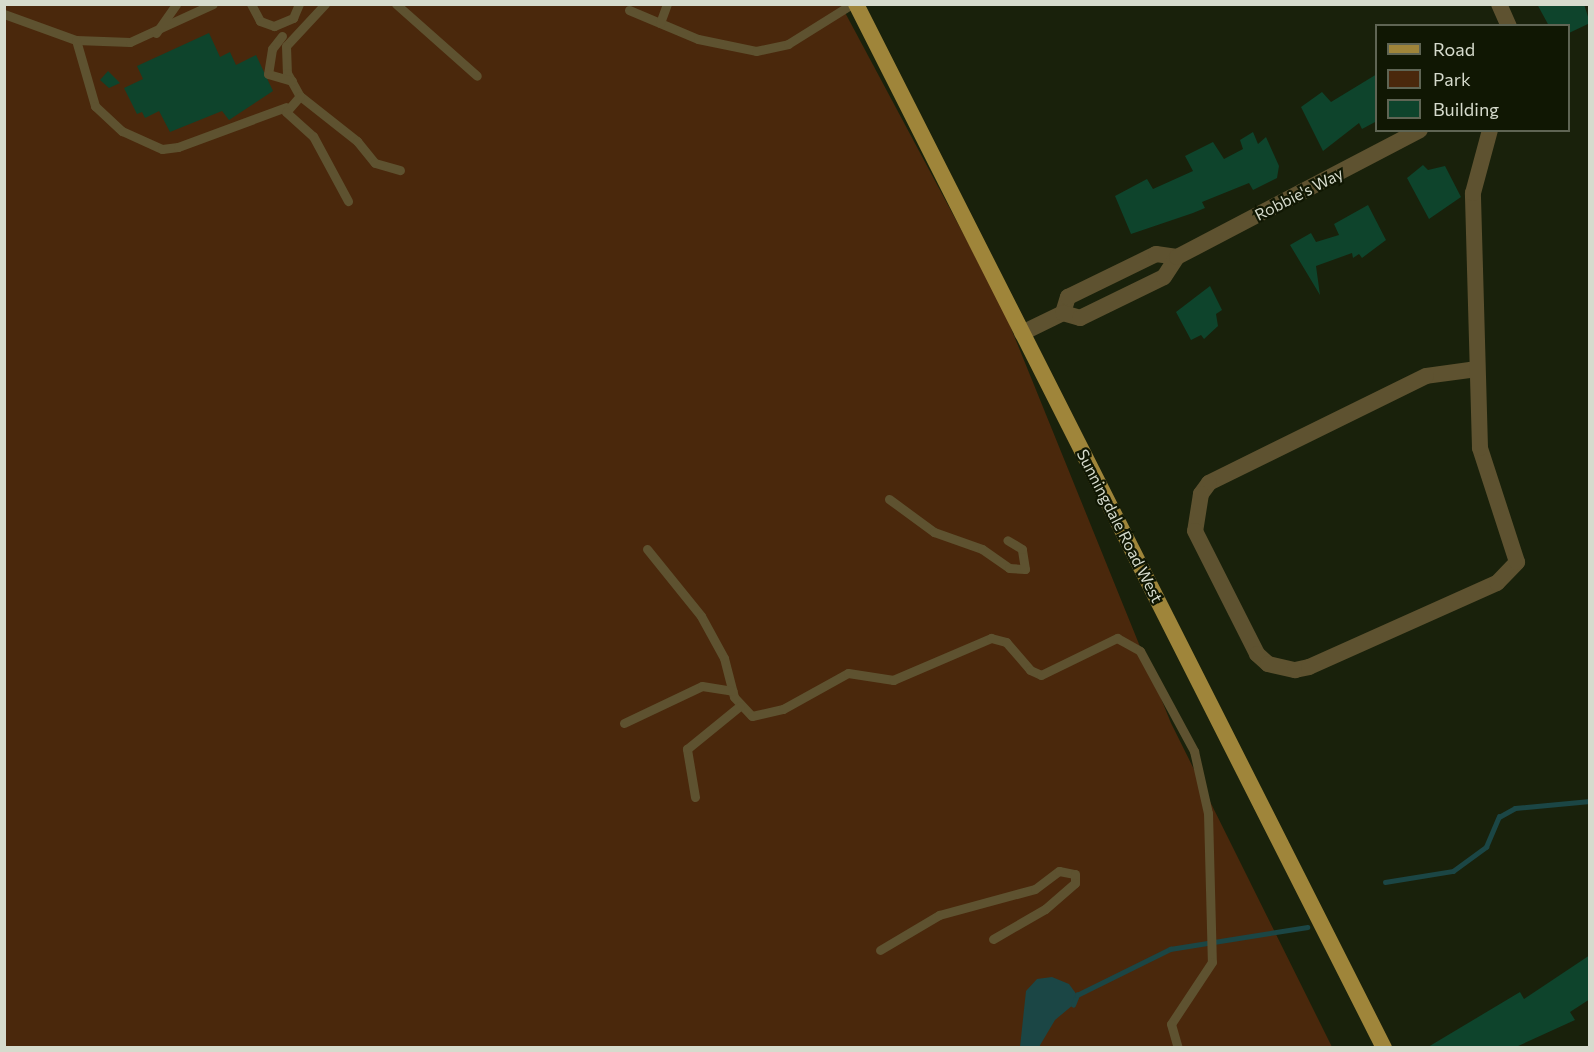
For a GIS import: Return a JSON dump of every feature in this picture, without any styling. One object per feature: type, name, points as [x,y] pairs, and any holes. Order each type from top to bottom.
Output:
[{"type":"main road","name":"Sunningdale Road West","points":[[854,4],[1384,1047]]},
{"type":"street","points":[[1499,4],[1508,24]]},
{"type":"street","name":"Robbie's Way","points":[[1022,333],[1063,313],[1080,318],[1164,277],[1177,257],[1416,132]]},
{"type":"street","points":[[1477,369],[1426,376],[1209,483],[1201,494],[1195,531],[1257,654],[1268,664],[1288,670],[1309,667],[1497,583],[1517,562],[1481,460],[1473,194],[1490,132]]},
{"type":"street","name":"Robbie's Way","points":[[1063,313],[1068,297],[1156,254],[1177,257]]},
{"type":"lane","points":[[156,33],[176,4]]},
{"type":"lane","points":[[4,14],[76,40],[130,42],[156,33],[213,4]]},
{"type":"lane","points":[[251,4],[260,21],[284,24]]},
{"type":"lane","points":[[292,81],[268,74],[272,49],[282,36],[284,24],[299,4]]},
{"type":"lane","points":[[286,46],[325,4]]},
{"type":"lane","points":[[396,4],[477,76]]},
{"type":"lane","points":[[660,23],[667,4]]},
{"type":"lane","points":[[629,10],[698,39],[756,51],[788,44],[854,4]]},
{"type":"lane","points":[[282,36],[292,81],[300,96],[357,141],[375,164],[400,170]]},
{"type":"lane","points":[[76,40],[95,106],[122,131],[162,148],[178,147],[286,107],[300,96]]},
{"type":"lane","points":[[286,107],[290,121],[313,136],[348,201]]},
{"type":"lane","points":[[890,500],[934,532],[982,549],[1009,568],[1025,569],[1022,549],[1007,540]]},
{"type":"lane","points":[[647,549],[701,616],[724,658],[733,691],[744,713],[761,717],[848,673],[892,680],[991,638],[1006,642],[1030,670],[1041,675],[1117,638],[1140,651],[1194,751],[1208,813],[1212,962],[1171,1024],[1178,1047]]},
{"type":"lane","points":[[624,723],[702,686],[733,691]]},
{"type":"lane","points":[[694,797],[687,749],[740,706]]},
{"type":"lane","points":[[880,950],[939,915],[1035,889],[1059,871],[1076,874],[1075,883],[1045,909],[993,939]]},
{"type":"green space","points":[[5,5],[841,5],[1002,306],[1171,723],[1332,1047],[5,1048]]},
{"type":"water","points":[[1052,977],[1069,984],[1077,995],[1073,1005],[1055,1020],[1039,1047],[1020,1047],[1026,991],[1037,979]]},
{"type":"building","points":[[1537,4],[1584,4],[1590,23],[1570,33],[1570,24],[1548,24]]},
{"type":"building","points":[[209,33],[220,57],[230,52],[236,65],[256,55],[273,91],[229,120],[222,111],[170,132],[159,111],[145,118],[142,112],[137,114],[124,88],[143,79],[137,66]]},
{"type":"building","points":[[108,71],[120,83],[109,88],[100,80]]},
{"type":"building","points":[[1375,75],[1375,122],[1362,129],[1359,123],[1323,151],[1301,107],[1322,92],[1331,102]]},
{"type":"building","points":[[1253,132],[1258,144],[1266,137],[1279,166],[1277,178],[1253,190],[1249,183],[1202,202],[1205,208],[1131,234],[1115,196],[1147,179],[1153,189],[1193,171],[1185,156],[1213,142],[1224,159],[1243,149],[1240,140]]},
{"type":"building","points":[[1423,165],[1428,170],[1445,166],[1461,197],[1429,219],[1407,178]]},
{"type":"building","points":[[1368,205],[1386,240],[1362,258],[1359,254],[1353,258],[1352,253],[1316,266],[1320,295],[1290,245],[1311,233],[1316,242],[1339,235],[1334,224]]},
{"type":"building","points":[[1210,286],[1222,310],[1216,314],[1218,326],[1204,339],[1201,335],[1191,340],[1176,312]]},
{"type":"building","points":[[1590,955],[1590,999],[1570,1012],[1575,1020],[1516,1047],[1428,1047],[1520,992],[1524,999]]},
{"type":"waterway","points":[[1385,882],[1453,871],[1486,847],[1499,817],[1515,808],[1590,801]]},
{"type":"waterway","points":[[1073,1005],[1077,995],[1170,949],[1307,927]]}]
